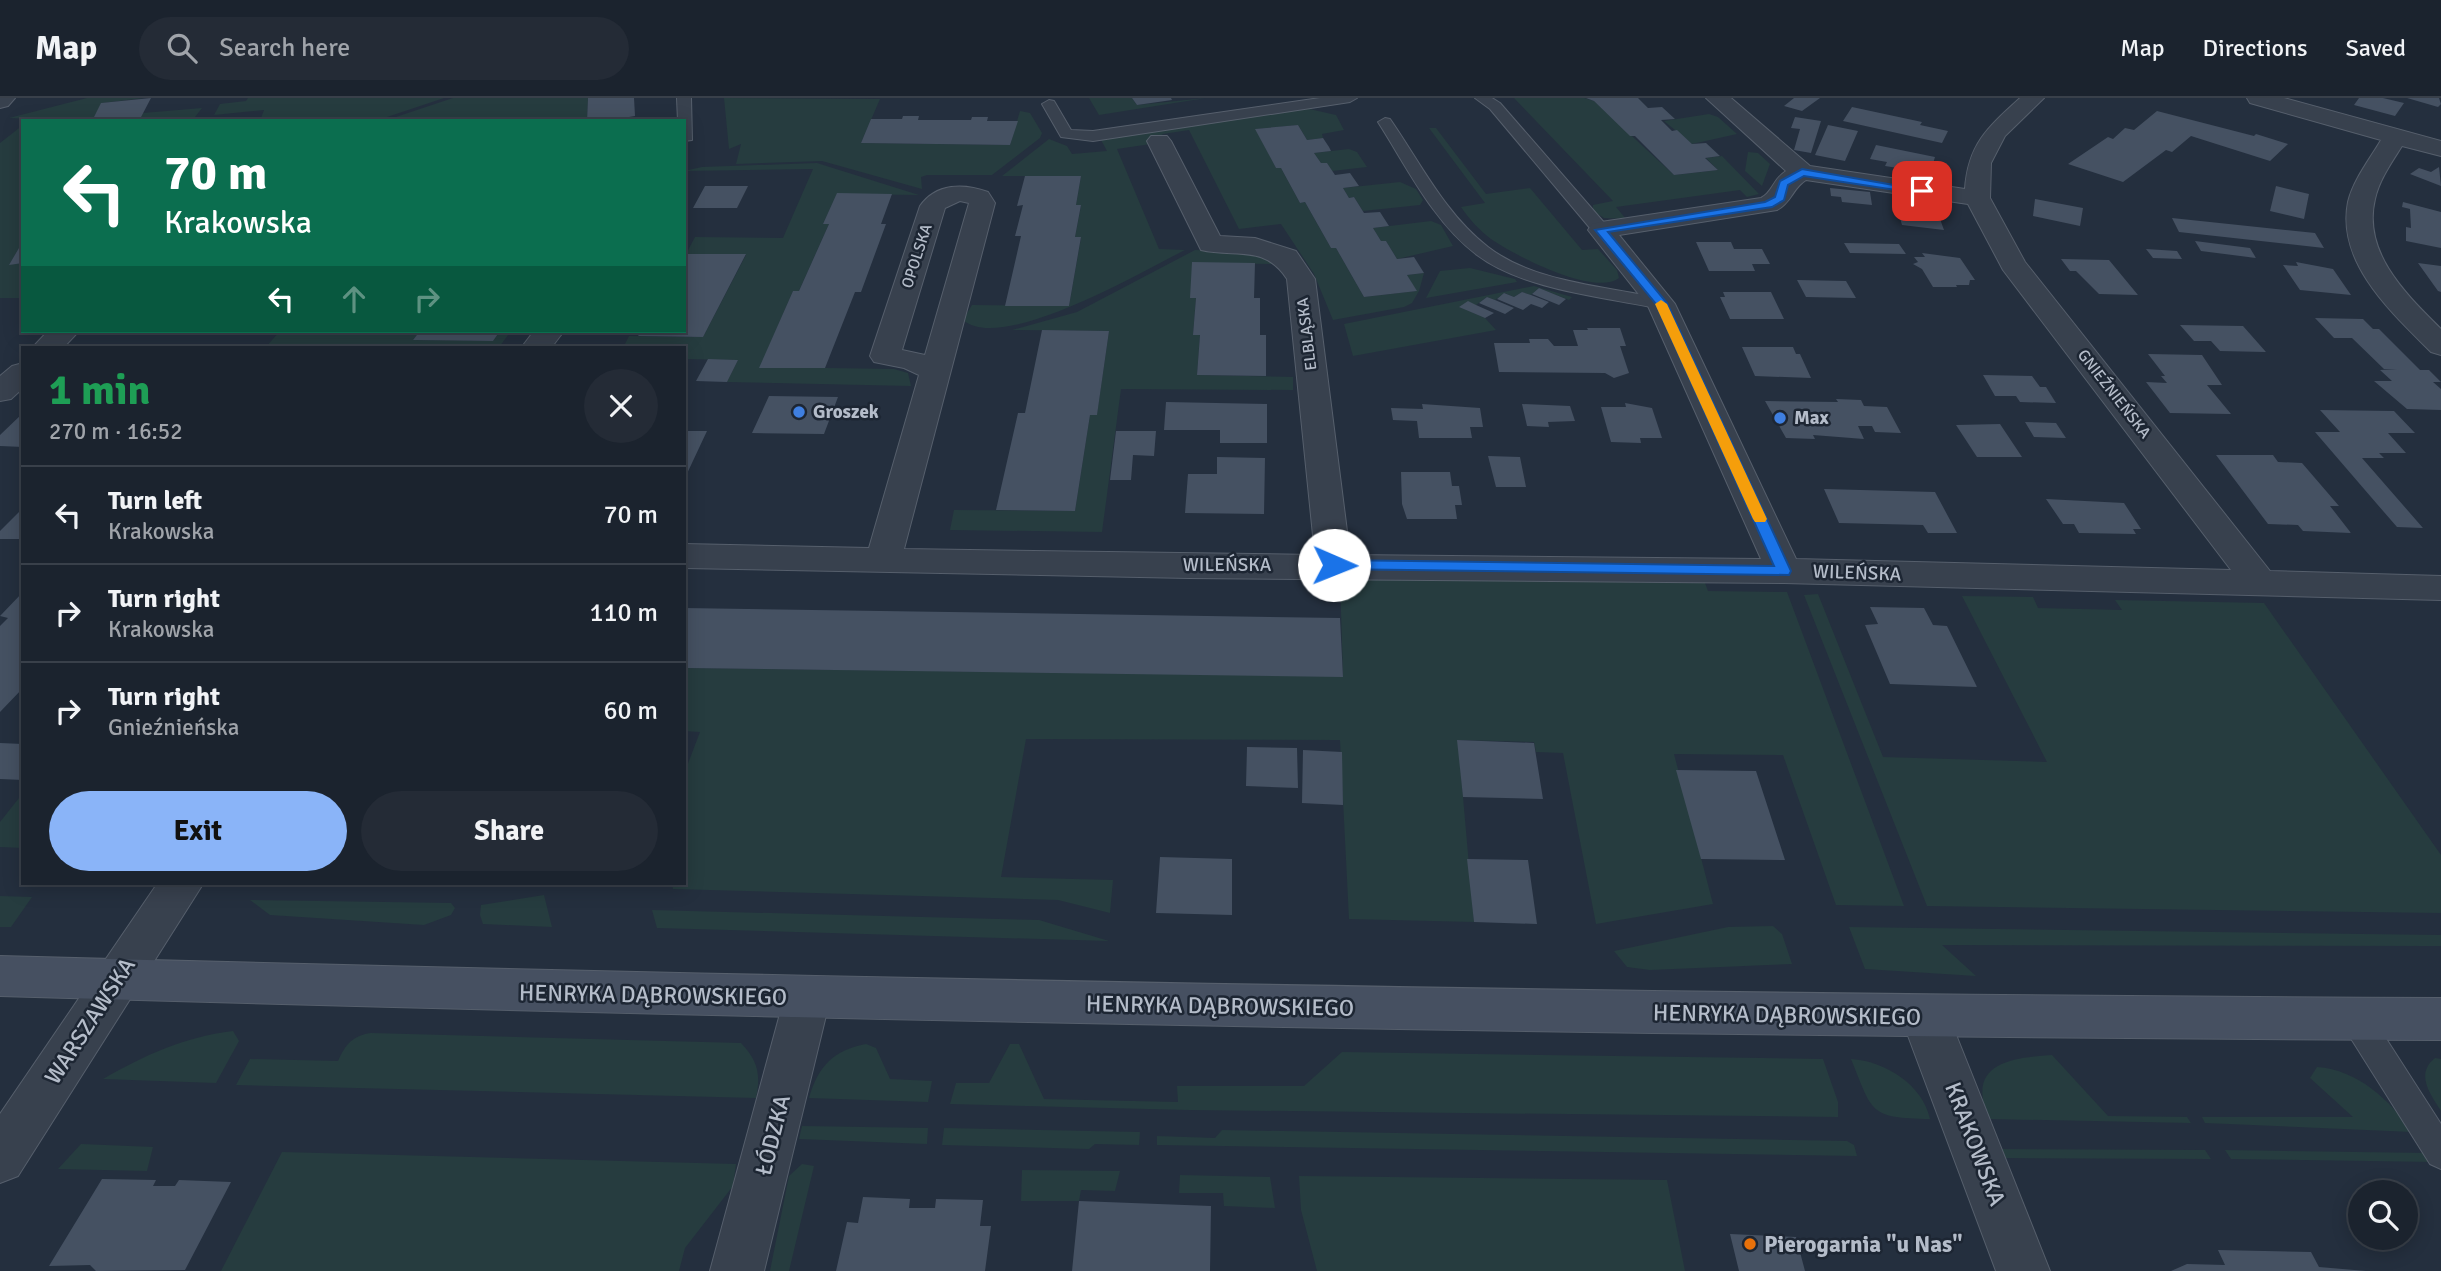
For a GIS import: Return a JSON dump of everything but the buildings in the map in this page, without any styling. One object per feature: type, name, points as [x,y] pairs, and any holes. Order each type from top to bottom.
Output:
[{"type":"street","points":[[1717,98],[1802,172],[1977,198],[1979,163],[1995,133],[2033,98]]},
{"type":"street","points":[[2258,98],[2441,149]]},
{"type":"street","points":[[2396,135],[2361,201],[2361,240],[2382,284],[2441,346]]},
{"type":"street","name":"ELBLĄSKA","points":[[1159,141],[1210,244],[1255,246],[1286,257],[1301,279],[1334,565]]},
{"type":"street","points":[[1601,230],[1768,205],[1780,198],[1784,183],[1802,172]]},
{"type":"street","name":"OPOLSKA","points":[[884,558],[936,370],[982,203],[974,194],[954,194],[936,201],[933,206],[885,356],[912,360],[936,370]]},
{"type":"street","name":"GNIEŹNIEŃSKA","points":[[1977,198],[2013,264],[2261,585]]},
{"type":"street","points":[[1601,230],[1661,303],[1784,571]]},
{"type":"street","points":[[49,346],[62,333]]},
{"type":"street","points":[[0,392],[21,374]]},
{"type":"street","name":"WILEŃSKA","points":[[686,556],[1189,566],[1334,565],[1784,571],[2261,585],[2441,587]]},
{"type":"street","name":"WARSZAWSKA","points":[[0,1158],[180,885]]},
{"type":"street","name":"HENRYKA DĄBROWSKIEGO","points":[[0,976],[807,999],[1925,1017],[2441,1019]]},
{"type":"street","name":"ŁÓDZKA","points":[[737,1271],[807,999]]},
{"type":"street","name":"KRAKOWSKA","points":[[1925,1017],[2023,1271]]},
{"type":"lane","points":[[684,98],[686,119]]},
{"type":"lane","points":[[1233,98],[1243,111]]},
{"type":"lane","points":[[1049,104],[1062,131],[1073,136],[1093,136],[1243,111],[1350,98]]},
{"type":"lane","points":[[1482,98],[1495,106],[1601,230]]},
{"type":"lane","points":[[1385,122],[1445,210],[1467,236],[1500,262],[1548,277],[1661,303]]},
{"type":"lane","points":[[686,124],[687,137]]},
{"type":"lane","points":[[2356,1019],[2441,1153]]},
{"type":"green space","points":[[87,98],[144,98],[102,103],[93,119],[9,118]]},
{"type":"green space","points":[[248,98],[444,98],[381,119],[261,119],[264,110],[214,115],[220,104],[246,101]]},
{"type":"green space","points":[[453,98],[588,98],[587,119],[390,119]]},
{"type":"green space","points":[[724,98],[880,99],[861,143],[1010,145],[1020,111],[1030,113],[1042,133],[1040,138],[992,175],[927,175],[921,177],[922,189],[822,161],[736,164],[741,144],[729,149]]},
{"type":"green space","points":[[1089,98],[1132,98],[1137,105],[1206,98],[1099,115]]},
{"type":"green space","points":[[1514,98],[1584,98],[1594,101],[1674,175],[1718,170],[1706,158],[1722,156],[1759,194],[1747,197],[1740,190],[1616,207],[1626,219],[1604,218],[1593,211],[1593,205],[1613,201]]},
{"type":"green space","points":[[202,108],[194,119],[140,119],[143,113]]},
{"type":"green space","points":[[1305,108],[1336,115],[1344,130],[1322,134],[1323,138],[1307,140],[1298,125],[1256,129],[1276,168],[1281,168],[1300,203],[1305,202],[1331,248],[1336,248],[1364,297],[1416,291],[1407,275],[1424,273],[1412,303],[1404,307],[1333,320],[1314,274],[1281,224],[1239,229],[1189,130],[1163,134],[1151,144],[1117,149],[1159,249],[1185,250],[1107,290],[1074,305],[1040,318],[1009,326],[982,328],[963,320],[972,305],[1069,306],[1081,238],[1075,237],[1081,206],[1076,205],[1081,176],[1002,176],[1049,139],[1067,146],[1072,154],[1107,151],[1101,140]]},
{"type":"green space","points":[[1709,114],[1718,117],[1737,134],[1692,144],[1664,121]]},
{"type":"green space","points":[[21,127],[21,245],[10,264],[21,263],[21,298],[0,298],[0,143]]},
{"type":"green space","points":[[1429,128],[1436,128],[1486,194],[1530,188],[1582,250],[1598,249],[1617,270],[1619,278],[1607,282],[1592,282],[1554,272],[1487,236],[1461,207],[1485,203]]},
{"type":"green space","points":[[1349,149],[1357,152],[1367,167],[1332,171],[1327,163],[1321,163],[1314,153]]},
{"type":"green space","points":[[1748,152],[1758,153],[1770,164],[1762,186],[1745,171]]},
{"type":"green space","points":[[817,163],[919,195],[837,194],[823,224],[829,224],[799,291],[793,291],[760,367],[894,369],[908,373],[911,386],[727,382],[738,360],[686,359],[686,346],[624,346],[629,336],[703,337],[746,255],[686,254],[695,237],[783,238],[813,169],[686,171],[702,167]]},
{"type":"green space","points":[[1400,182],[1416,189],[1423,200],[1420,205],[1363,211],[1354,197],[1349,198],[1343,188]]},
{"type":"green space","points":[[1431,221],[1441,225],[1453,246],[1397,259],[1386,241],[1381,241],[1373,228]]},
{"type":"green space","points":[[1195,250],[1255,252],[1280,264],[1192,263],[1196,298],[1193,335],[1200,335],[1197,375],[1293,377],[1293,390],[1121,389],[1102,532],[950,530],[954,510],[1075,511],[1090,415],[1097,414],[1109,331],[1012,330],[1077,312]]},
{"type":"green space","points":[[1470,268],[1515,279],[1517,282],[1426,298],[1440,271]]},
{"type":"green space","points":[[1534,286],[1572,297],[1569,300],[1539,288],[1531,295],[1522,292],[1514,297],[1505,293],[1495,300],[1487,297],[1476,305],[1460,307],[1485,318],[1496,330],[1353,356],[1344,324]]},
{"type":"green space","points":[[278,333],[418,333],[413,340],[493,341],[499,333],[510,333],[500,346],[267,346]]},
{"type":"green space","points":[[1340,579],[1705,583],[1708,591],[1787,592],[1904,906],[1836,905],[1783,755],[1674,754],[1713,904],[1596,924],[1563,753],[1536,752],[1534,742],[1458,740],[1474,922],[1349,919],[1340,740],[1026,739],[1001,877],[1113,880],[1110,913],[1058,900],[673,889],[672,885],[686,885],[686,769],[700,732],[686,731],[686,668],[1343,676]]},
{"type":"green space","points":[[1818,594],[1883,757],[2047,762],[1962,596],[2033,597],[2038,608],[2122,610],[2115,600],[2264,603],[2441,855],[2441,913],[1927,906],[1804,595]]},
{"type":"green space","points":[[21,796],[21,848],[0,847],[0,822]]},
{"type":"green space","points":[[544,895],[552,927],[483,924],[481,905]]},
{"type":"green space","points":[[0,896],[32,897],[11,927],[0,927]]},
{"type":"green space","points":[[250,900],[451,903],[455,908],[451,915],[424,925],[270,915]]},
{"type":"green space","points":[[652,910],[1039,920],[1109,941],[657,928]]},
{"type":"green space","points":[[1773,926],[1782,934],[1792,964],[1650,970],[1627,967],[1614,951],[1728,927]]},
{"type":"green space","points":[[1849,927],[2441,935],[2441,946],[1942,945],[1976,976],[1865,969]]},
{"type":"green space","points":[[233,1031],[239,1041],[216,1083],[103,1079],[165,1048]]},
{"type":"green space","points":[[371,1033],[741,1043],[757,1068],[756,1098],[236,1085],[250,1059],[338,1061],[350,1042]]},
{"type":"green space","points":[[866,1044],[876,1048],[890,1079],[932,1081],[928,1102],[809,1098],[817,1077],[829,1061],[845,1050]]},
{"type":"green space","points":[[1010,1044],[1019,1044],[1044,1099],[1178,1102],[1177,1086],[1304,1086],[1342,1052],[1823,1059],[1838,1102],[1838,1117],[1189,1110],[950,1104],[956,1083],[989,1083]]},
{"type":"green space","points":[[2052,1055],[2108,1116],[2187,1117],[2191,1123],[1989,1119],[1983,1100],[1983,1086],[1988,1075],[1996,1067],[2008,1062]]},
{"type":"green space","points":[[2435,1058],[2441,1059],[2441,1111],[2429,1091],[2425,1077],[2429,1064]]},
{"type":"green space","points":[[1851,1059],[1877,1064],[1901,1077],[1919,1096],[1930,1119],[1895,1117],[1876,1109],[1864,1091]]},
{"type":"green space","points":[[2317,1067],[2332,1069],[2359,1080],[2383,1098],[2412,1132],[2205,1123],[2202,1117],[2353,1117],[2310,1078]]},
{"type":"green space","points":[[802,1126],[928,1128],[927,1144],[799,1139]]},
{"type":"green space","points":[[944,1128],[1140,1132],[1139,1145],[1095,1144],[1089,1149],[942,1145]]},
{"type":"green space","points":[[1222,1130],[1847,1141],[1854,1145],[1857,1156],[1157,1145],[1157,1136],[1215,1138]]},
{"type":"green space","points":[[81,1144],[153,1147],[147,1171],[58,1169]]},
{"type":"green space","points":[[2000,1149],[2205,1150],[2211,1159],[2003,1158]]},
{"type":"green space","points":[[2225,1150],[2428,1153],[2434,1162],[2231,1159]]},
{"type":"green space","points":[[282,1152],[736,1164],[733,1186],[685,1248],[679,1271],[221,1271]]},
{"type":"green space","points":[[802,1164],[814,1166],[789,1271],[770,1271],[789,1176]]},
{"type":"green space","points":[[1022,1170],[1120,1171],[1115,1191],[1081,1190],[1079,1201],[1021,1201]]},
{"type":"green space","points":[[1180,1175],[1270,1177],[1275,1208],[1224,1206],[1223,1193],[1179,1193]]},
{"type":"green space","points":[[1299,1176],[1667,1180],[1685,1271],[1317,1271],[1301,1210]]},
{"type":"slow traffic","points":[[1661,304],[1760,519]]},
{"type":"place","name":"Groszek","points":[[799,412]]},
{"type":"place","name":"Max","points":[[1780,418]]},
{"type":"place","name":"Pierogarnia \"u Nas\"","points":[[1750,1244]]},
{"type":"route","points":[[1334,565],[1784,571],[1661,303],[1601,230],[1768,205],[1780,198],[1784,192],[1784,183],[1802,172],[1851,182],[1922,191]]}]
